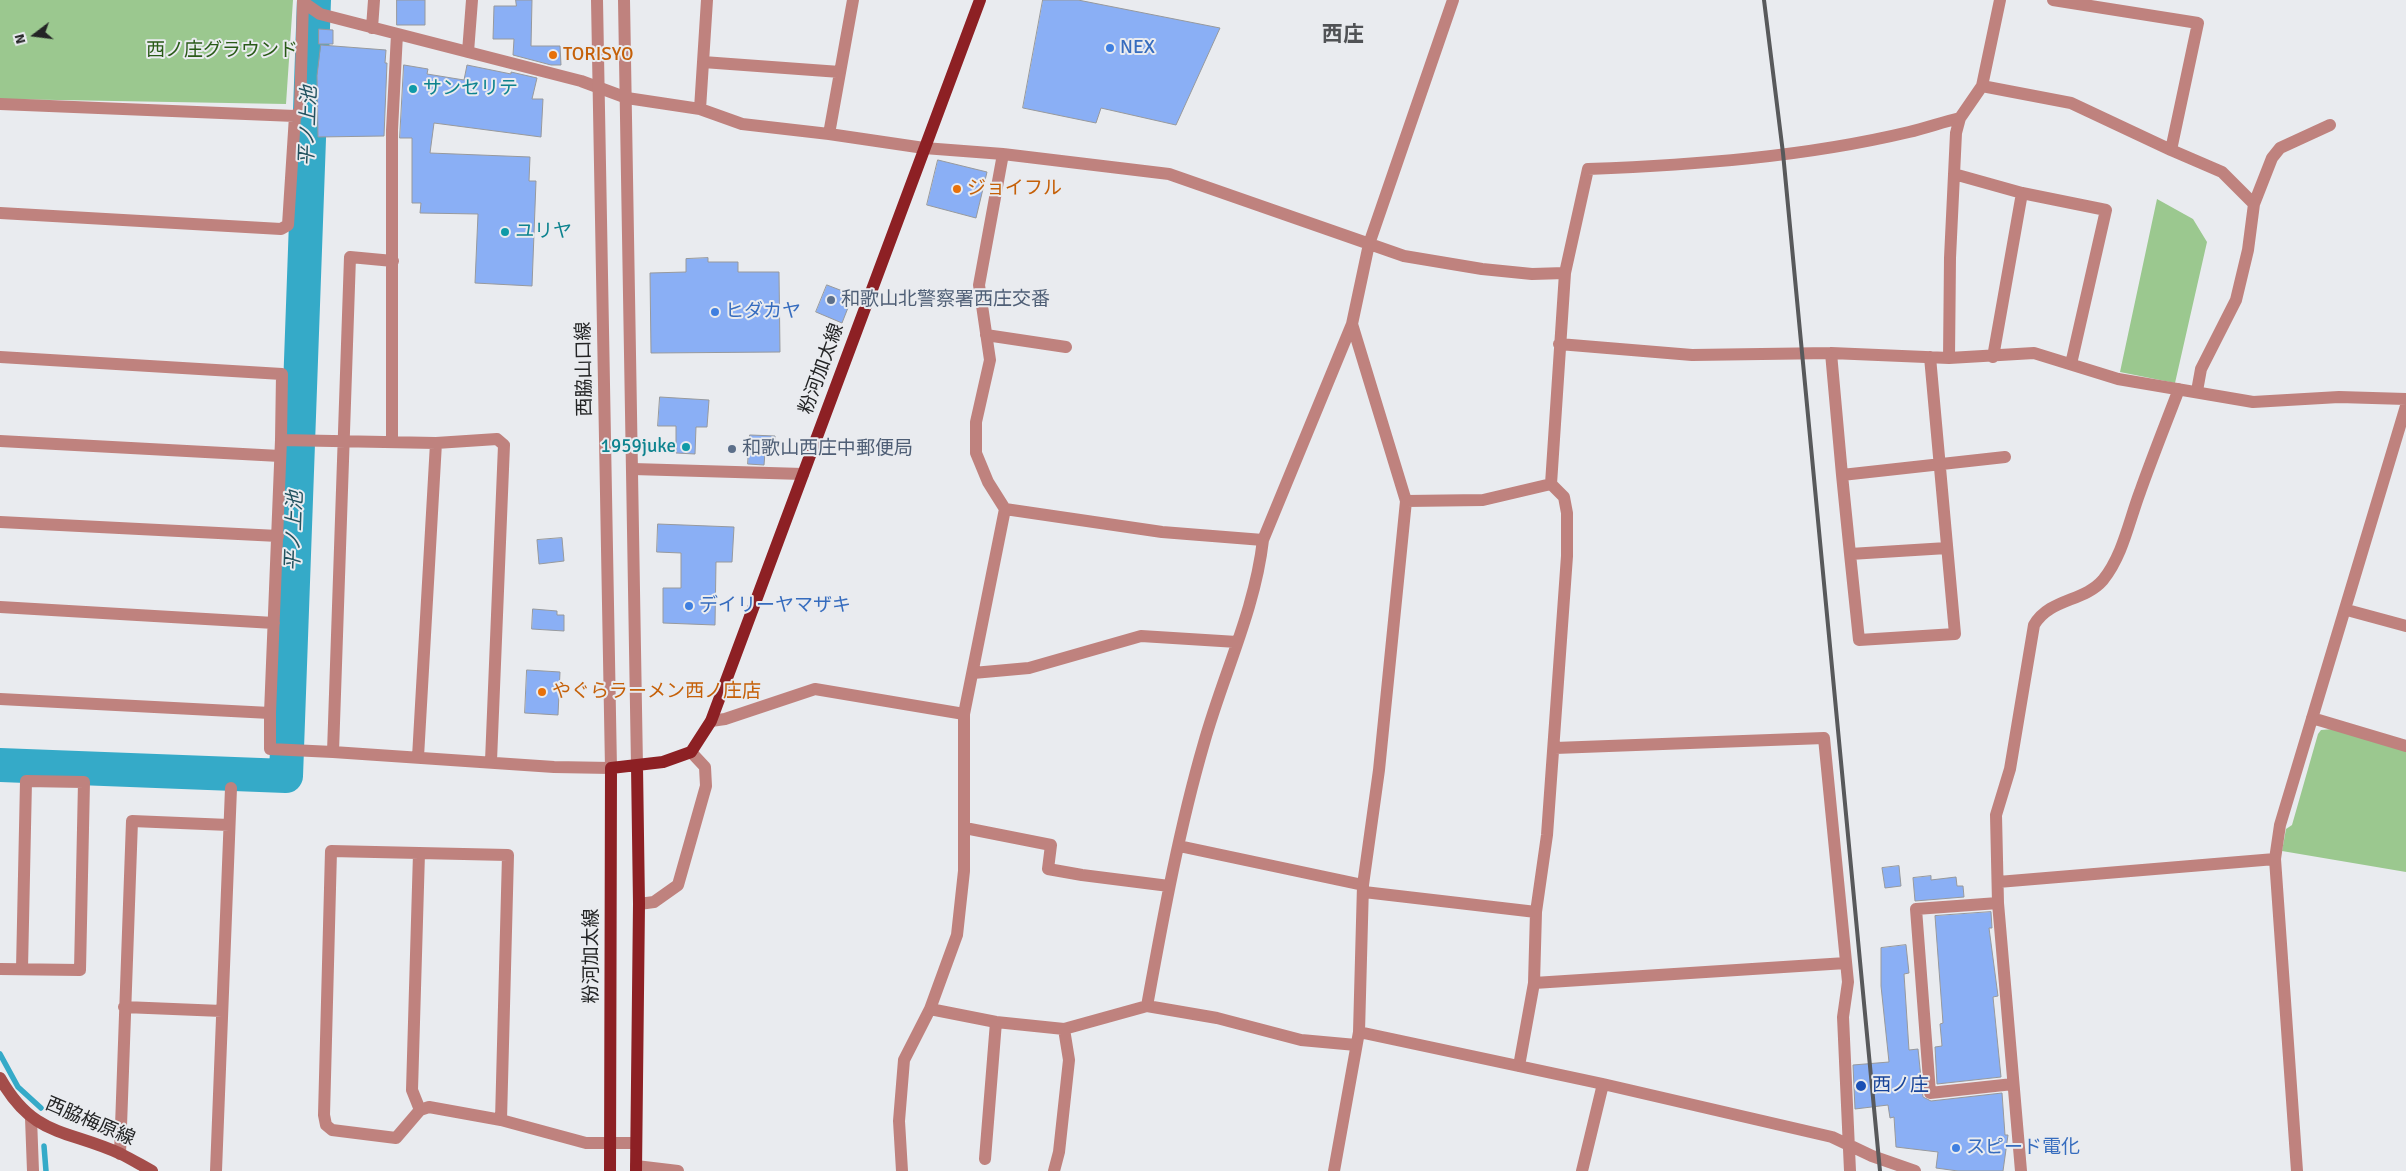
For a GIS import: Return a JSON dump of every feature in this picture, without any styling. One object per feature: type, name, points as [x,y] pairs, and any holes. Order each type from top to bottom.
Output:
[{"type":"main road","name":"粉河加太線","points":[[691,752],[711,721],[980,0]]},
{"type":"main road","points":[[611,768],[663,762],[691,752]]},
{"type":"main road","points":[[636,1169],[639,904],[637,766]]},
{"type":"main road","name":"粉河加太線","points":[[610,1171],[611,768]]},
{"type":"main road","name":"西脇梅原線","points":[[0,1078],[10,1096],[31,1118],[47,1128],[120,1154],[152,1171]]},
{"type":"street","points":[[372,28],[374,0]]},
{"type":"street","points":[[468,52],[472,0]]},
{"type":"street","name":"西脇山口線","points":[[597,0],[611,768]]},
{"type":"street","points":[[624,0],[637,766]]},
{"type":"street","points":[[700,109],[707,0]]},
{"type":"street","points":[[829,134],[852,0]]},
{"type":"street","points":[[1147,1006],[1169,886],[1204,743],[1259,574],[1263,540],[1352,324],[1369,244],[1453,0]]},
{"type":"street","points":[[1949,358],[1956,133],[1960,118],[1982,86],[2000,0]]},
{"type":"street","points":[[2053,0],[2198,23],[2170,150]]},
{"type":"street","points":[[303,1],[320,14],[581,81],[598,89],[627,98],[700,109],[742,124],[924,148],[1002,154],[1169,174],[1404,256],[1482,269],[1532,274],[1565,273]]},
{"type":"street","points":[[0,213],[281,229],[288,225],[296,116],[300,111],[303,1]]},
{"type":"street","points":[[392,442],[392,130],[397,34]]},
{"type":"street","points":[[703,62],[840,72]]},
{"type":"street","points":[[1982,86],[2071,103],[2170,150],[2222,172],[2254,204]]},
{"type":"street","points":[[0,104],[296,116]]},
{"type":"street","points":[[1519,1066],[1534,983],[1536,912],[1547,835],[1555,748],[1567,513],[1564,497],[1551,484],[1559,344],[1565,273],[1588,169],[1662,166],[1783,153],[1909,132],[1960,118]]},
{"type":"street","points":[[2197,391],[2201,369],[2236,300],[2248,250],[2254,204],[2272,158],[2280,148],[2330,126]]},
{"type":"street","points":[[902,1171],[900,1121],[904,1060],[930,1009],[957,935],[964,870],[964,714],[1006,509],[988,482],[976,454],[976,422],[990,360],[979,285],[1002,154]]},
{"type":"street","points":[[1954,174],[2022,193],[2106,210],[2071,364]]},
{"type":"street","points":[[1994,357],[2022,193]]},
{"type":"street","points":[[333,752],[350,257],[393,261]]},
{"type":"street","points":[[1334,1171],[1358,1038],[1363,888],[1379,770],[1406,501],[1352,324]]},
{"type":"street","points":[[986,335],[1066,347]]},
{"type":"street","points":[[1559,344],[1692,355],[1832,353],[1949,358],[1994,357],[2034,353],[2118,379],[2253,402],[2339,397],[2406,399]]},
{"type":"street","points":[[1832,353],[1859,640],[1955,634],[1930,357]]},
{"type":"street","points":[[0,357],[282,374],[286,440],[280,456],[270,749],[491,761],[554,767],[611,768]]},
{"type":"street","points":[[2021,1171],[1998,903],[1996,816],[2010,770],[2034,625],[2040,614],[2054,605],[2085,592],[2102,581],[2118,555],[2179,389]]},
{"type":"street","points":[[2297,1171],[2275,859],[2280,825],[2347,610],[2406,406]]},
{"type":"street","points":[[286,440],[436,443],[497,439],[504,445],[491,761]]},
{"type":"street","points":[[0,441],[280,456]]},
{"type":"street","points":[[418,757],[436,443]]},
{"type":"street","points":[[1842,475],[1940,462],[2005,457]]},
{"type":"street","points":[[633,470],[803,474]]},
{"type":"street","points":[[1406,501],[1483,500],[1551,484]]},
{"type":"street","points":[[1006,509],[1162,532],[1263,540]]},
{"type":"street","points":[[0,522],[278,536]]},
{"type":"street","points":[[1850,554],[1947,548]]},
{"type":"street","points":[[0,607],[274,623]]},
{"type":"street","points":[[2347,610],[2406,626]]},
{"type":"street","points":[[973,673],[1029,668],[1141,636],[1237,642]]},
{"type":"street","points":[[711,721],[725,719],[815,689],[964,714]]},
{"type":"street","points":[[0,699],[270,713]]},
{"type":"street","points":[[2312,718],[2406,746]]},
{"type":"street","points":[[1555,748],[1824,738],[1848,982],[1843,1017],[1850,1171]]},
{"type":"street","points":[[639,904],[654,902],[678,885],[706,786],[705,767],[691,752]]},
{"type":"street","points":[[0,969],[80,970],[84,782],[26,781],[22,969]]},
{"type":"street","points":[[216,1171],[231,788]]},
{"type":"street","points":[[120,1154],[132,821],[229,826]]},
{"type":"street","points":[[964,828],[1052,845],[1048,869],[1169,886]]},
{"type":"street","points":[[1179,846],[1363,888],[1536,912]]},
{"type":"street","points":[[501,1120],[508,855],[331,851],[324,1116],[326,1124],[332,1130],[396,1138],[420,1110],[429,1107],[501,1120],[586,1143],[636,1143]]},
{"type":"street","points":[[419,853],[412,1090],[420,1110]]},
{"type":"street","points":[[1998,882],[2275,859]]},
{"type":"street","points":[[1998,903],[1916,909],[1930,1093],[2013,1084]]},
{"type":"street","points":[[1534,983],[1846,963]]},
{"type":"street","points":[[930,1009],[996,1022],[1064,1029],[1147,1006],[1217,1018],[1301,1040],[1358,1038],[1519,1066],[1832,1137],[1907,1170]]},
{"type":"street","points":[[124,1007],[222,1011]]},
{"type":"street","points":[[985,1159],[996,1022]]},
{"type":"street","points":[[1054,1171],[1059,1152],[1070,1060],[1064,1029]]},
{"type":"street","points":[[1582,1171],[1603,1084]]},
{"type":"street","points":[[31,1118],[34,1171]]},
{"type":"street","points":[[636,1169],[678,1171]]},
{"type":"green space","name":"西ノ庄グラウンド","points":[[0,0],[293,0],[286,104],[0,99]]},
{"type":"green space","points":[[2157,199],[2193,219],[2207,242],[2175,383],[2120,372]]},
{"type":"green space","points":[[2333,729],[2406,751],[2406,872],[2282,851],[2286,829],[2292,825],[2318,734],[2321,730]]},
{"type":"building","points":[[397,0],[425,0],[425,25],[397,25]]},
{"type":"building","points":[[516,0],[532,0],[531,46],[560,46],[561,65],[551,65],[513,55],[514,39],[493,39],[494,6],[516,6]]},
{"type":"building","points":[[1043,0],[1078,0],[1220,28],[1176,125],[1101,108],[1096,123],[1023,108]]},
{"type":"building","points":[[319,29],[333,30],[333,44],[319,44]]},
{"type":"building","points":[[321,45],[386,50],[384,136],[318,137],[317,76]]},
{"type":"building","points":[[404,65],[428,69],[427,74],[464,80],[467,65],[537,78],[532,99],[543,99],[541,137],[434,123],[430,153],[530,157],[529,181],[536,181],[532,286],[475,283],[478,214],[420,213],[421,203],[412,203],[412,138],[400,138]]},
{"type":"building","name":"ジョイフル","points":[[938,160],[987,172],[976,218],[927,205]]},
{"type":"building","name":"ヒダカヤ","points":[[708,258],[708,262],[738,262],[738,272],[779,272],[780,352],[651,353],[650,273],[686,272],[686,259]]},
{"type":"building","points":[[827,285],[853,295],[842,323],[816,312]]},
{"type":"building","points":[[660,397],[709,400],[707,427],[696,427],[695,454],[676,453],[676,426],[658,426]]},
{"type":"building","points":[[750,435],[775,436],[775,453],[765,453],[764,465],[748,464]]},
{"type":"building","points":[[658,524],[734,527],[732,562],[716,562],[715,625],[663,623],[663,588],[681,588],[681,553],[657,552]]},
{"type":"building","points":[[562,538],[564,561],[539,564],[537,540]]},
{"type":"building","points":[[533,609],[557,611],[557,615],[564,615],[564,631],[532,629]]},
{"type":"building","name":"やぐらラーメン西ノ庄店","points":[[527,670],[560,672],[558,715],[525,713]]},
{"type":"building","points":[[1899,866],[1901,886],[1885,888],[1882,868]]},
{"type":"building","points":[[1931,876],[1931,880],[1956,877],[1957,886],[1963,886],[1964,897],[1915,901],[1913,878]]},
{"type":"building","points":[[1991,912],[1992,928],[1989,928],[1998,996],[1993,997],[2001,1077],[1937,1084],[1935,1047],[1942,1046],[1940,1024],[1943,1023],[1935,916]]},
{"type":"building","points":[[1906,945],[1909,973],[1904,974],[1909,1050],[1918,1049],[1923,1097],[1931,1101],[2002,1093],[2005,1135],[2008,1135],[2003,1171],[1958,1171],[1936,1168],[1938,1152],[1896,1147],[1894,1117],[1890,1118],[1888,1105],[1855,1109],[1853,1065],[1889,1062],[1881,986],[1881,948]]},
{"type":"waterway","name":"平ノ上池","points":[[0,765],[286,776],[314,0]]},
{"type":"waterway","points":[[0,1054],[18,1087],[41,1108]]},
{"type":"waterway","points":[[44,1146],[46,1171]]},
{"type":"railway","points":[[1764,0],[1783,153],[1880,1171]]},
{"type":"place","name":"NEX","points":[[1110,48]]},
{"type":"place","name":"TORISYO","points":[[553,55]]},
{"type":"place","name":"サンセリテ","points":[[413,89]]},
{"type":"place","name":"ジョイフル","points":[[957,189]]},
{"type":"place","name":"ユリヤ","points":[[505,232]]},
{"type":"place","name":"和歌山北警察署西庄交番","points":[[831,300]]},
{"type":"place","name":"ヒダカヤ","points":[[715,312]]},
{"type":"place","name":"1959juke","points":[[686,447]]},
{"type":"place","name":"和歌山西庄中郵便局","points":[[732,449]]},
{"type":"place","name":"デイリーヤマザキ","points":[[689,606]]},
{"type":"place","name":"やぐらラーメン西ノ庄店","points":[[542,692]]},
{"type":"place","name":"西ノ庄","points":[[1861,1086]]},
{"type":"place","name":"スピード電化","points":[[1956,1148]]},
{"type":"district","name":"西庄","points":[[1343,35]]}]
